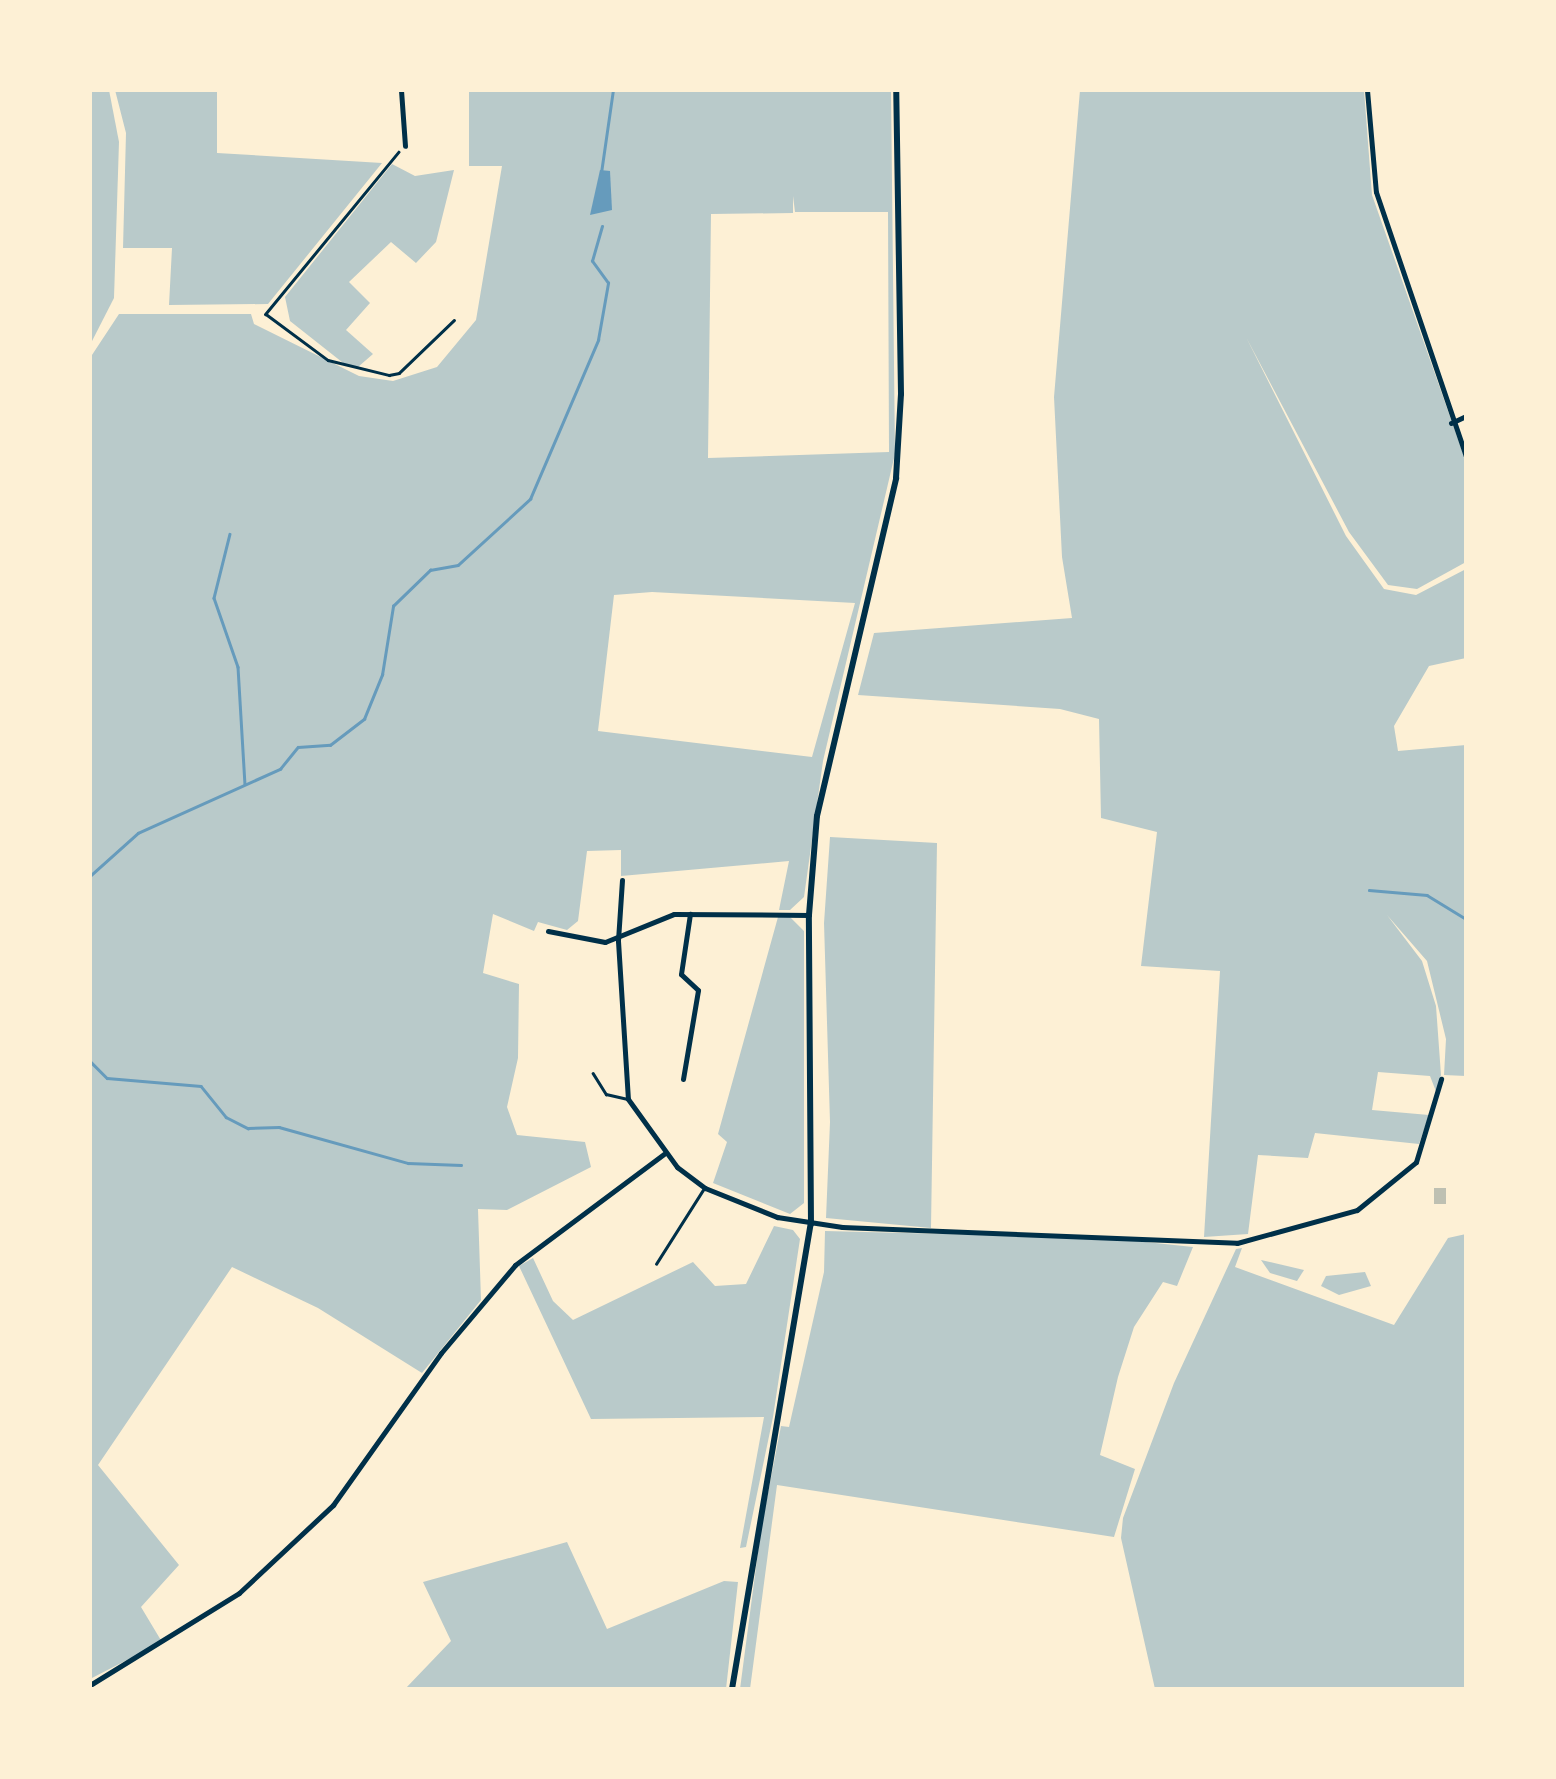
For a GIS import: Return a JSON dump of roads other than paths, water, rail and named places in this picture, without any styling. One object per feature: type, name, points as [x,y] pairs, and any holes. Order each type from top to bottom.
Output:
[{"type":"street","points":[[401,90],[405,146]]},
{"type":"street","points":[[732,1689],[755,1526],[811,1224],[809,915],[826,764],[887,531],[898,455],[896,90]]},
{"type":"street","points":[[1367,90],[1376,192],[1466,456]]},
{"type":"street","points":[[1452,422],[1466,416]]},
{"type":"street","points":[[622,880],[618,941],[628,1099],[664,1154],[705,1188],[760,1213],[811,1224],[1236,1243],[1357,1210],[1416,1162],[1442,1079]]},
{"type":"street","points":[[548,931],[590,943],[618,941],[656,920],[690,914],[809,915]]},
{"type":"street","points":[[683,1079],[698,990],[682,974],[690,914]]},
{"type":"street","points":[[90,1685],[252,1582],[333,1504],[441,1353],[515,1265],[664,1154]]},
{"type":"lane","points":[[593,1074],[606,1094],[628,1099]]},
{"type":"lane","points":[[656,1264],[705,1188]]},
{"type":"water","points":[[600,170],[610,171],[612,210],[590,215]]},
{"type":"waterway","points":[[601,173],[613,90]]},
{"type":"waterway","points":[[90,876],[138,833],[280,769],[298,747],[330,745],[364,719],[382,675],[393,606],[430,570],[458,565],[530,499],[598,340],[608,283],[592,261],[602,226]]},
{"type":"waterway","points":[[230,534],[214,598],[238,667],[245,784]]},
{"type":"waterway","points":[[1369,890],[1427,895],[1466,919]]},
{"type":"waterway","points":[[90,1061],[107,1078],[201,1086],[226,1117],[248,1128],[279,1127],[408,1163],[461,1165]]}]
